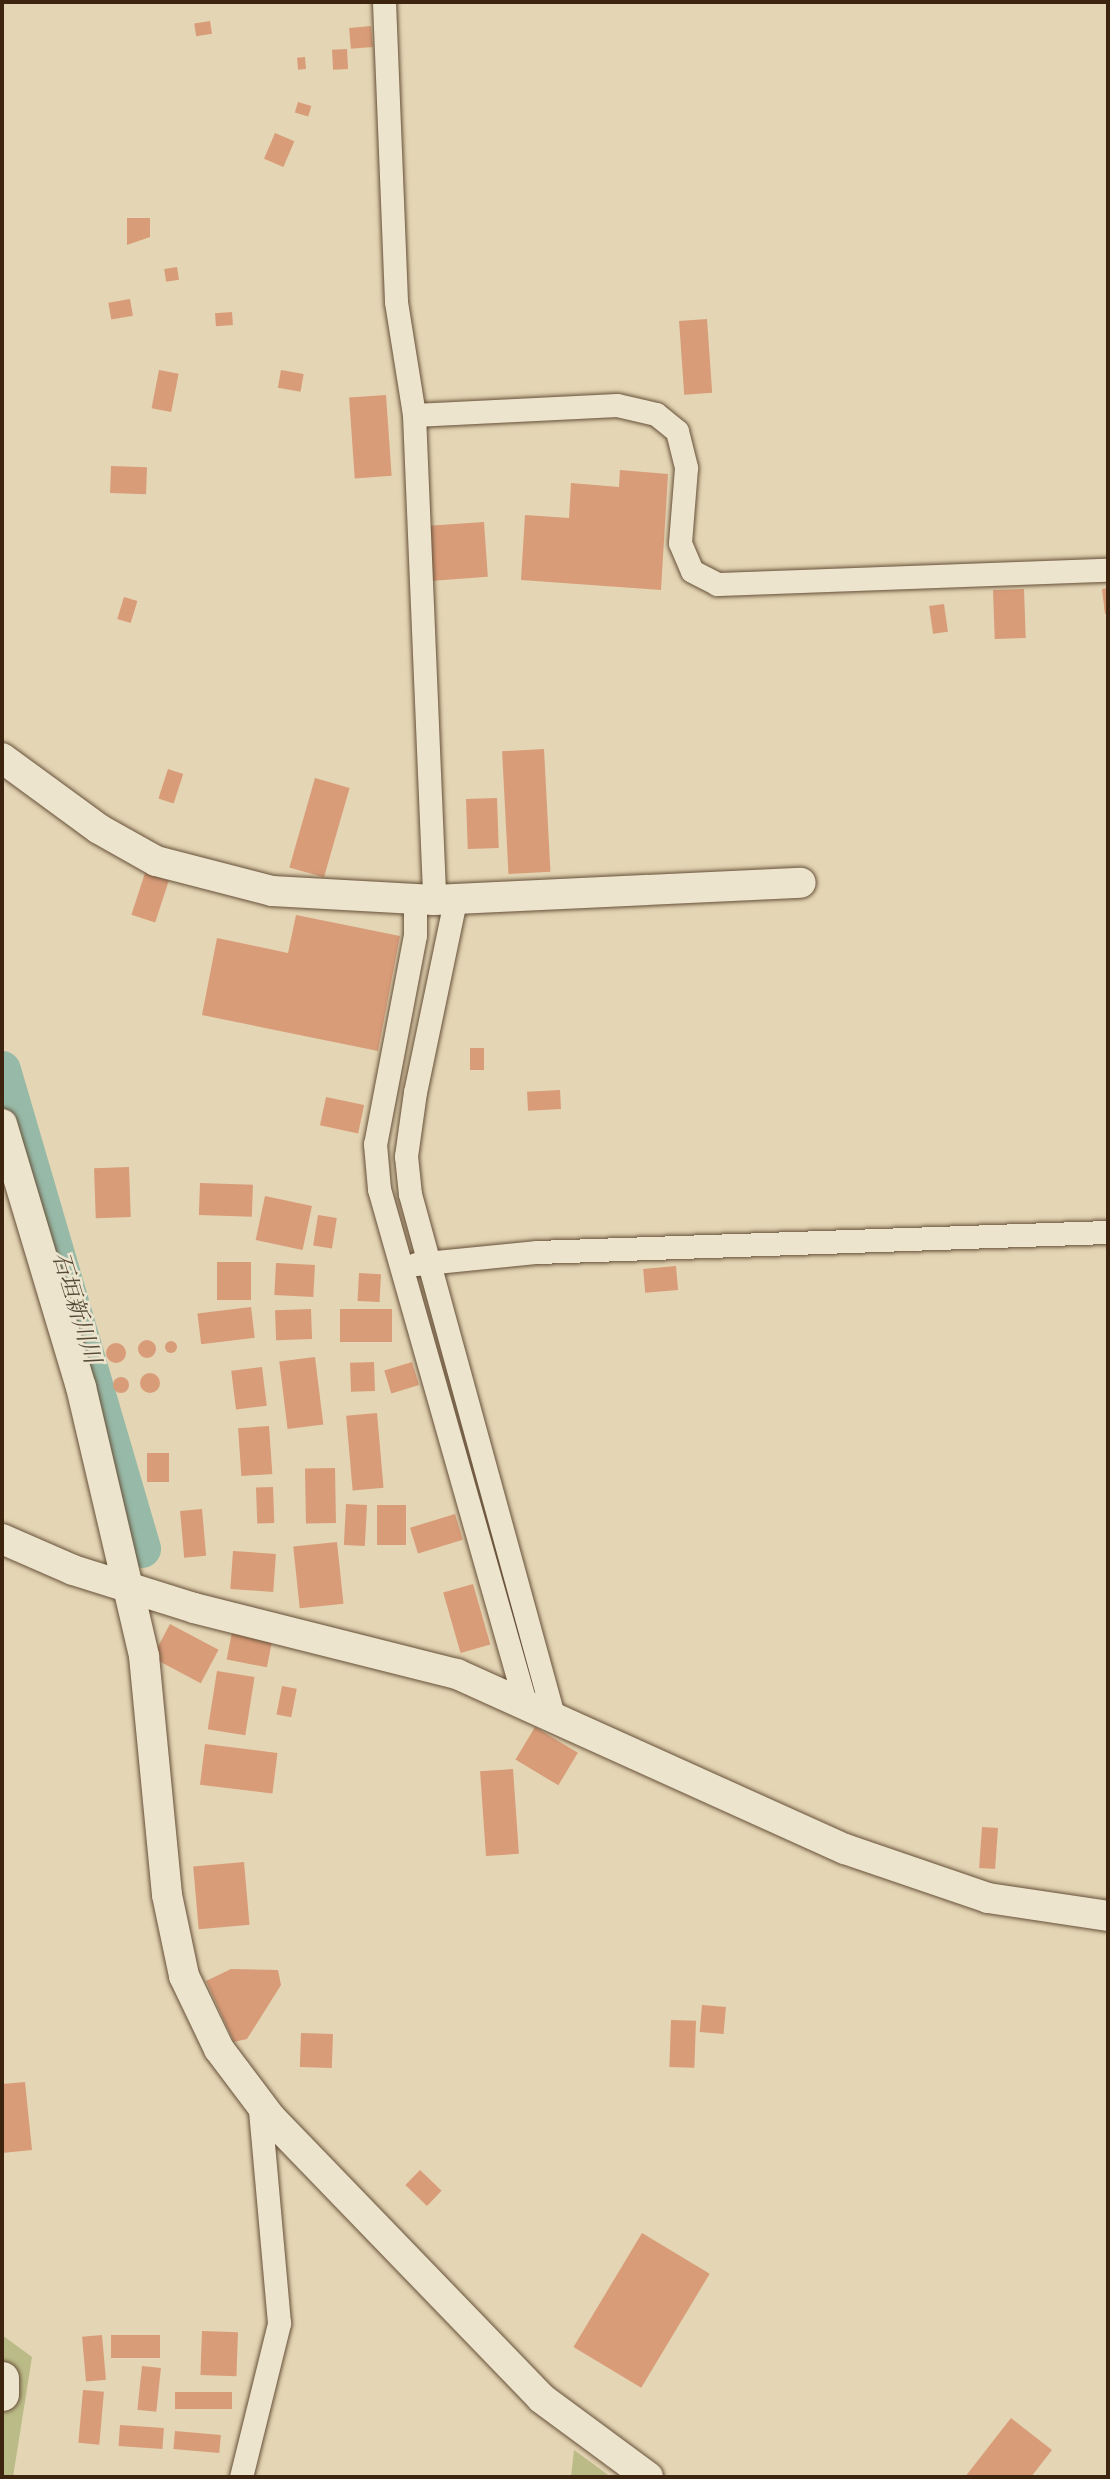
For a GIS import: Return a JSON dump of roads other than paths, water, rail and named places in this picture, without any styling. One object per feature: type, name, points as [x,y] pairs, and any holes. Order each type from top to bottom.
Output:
[{"type":"main road","points":[[2,2378],[2,2394]]},
{"type":"street","points":[[384,2],[396,302],[414,415],[435,898],[406,1156],[428,1261],[554,1719]]},
{"type":"street","points":[[414,415],[617,405],[656,414],[677,431],[686,468],[680,543],[692,571],[717,584],[1108,570]]},
{"type":"street","points":[[2,758],[99,829],[179,869],[272,891],[435,898],[801,883]]},
{"type":"street","points":[[435,898],[415,935],[375,1144],[398,1267],[526,1706]]},
{"type":"street","points":[[2,1124],[81,1387],[144,1656],[167,1895],[184,1976],[219,2049],[259,2099],[541,2398],[648,2477]]},
{"type":"street","points":[[398,1267],[428,1261],[1108,1232]]},
{"type":"street","points":[[2,1539],[128,1587],[457,1675],[845,1849],[988,1898],[1108,1916]]},
{"type":"street","points":[[241,2477],[279,2323],[259,2099]]},
{"type":"waterway","name":"石垣新川川","points":[[2,1070],[142,1549]]}]
